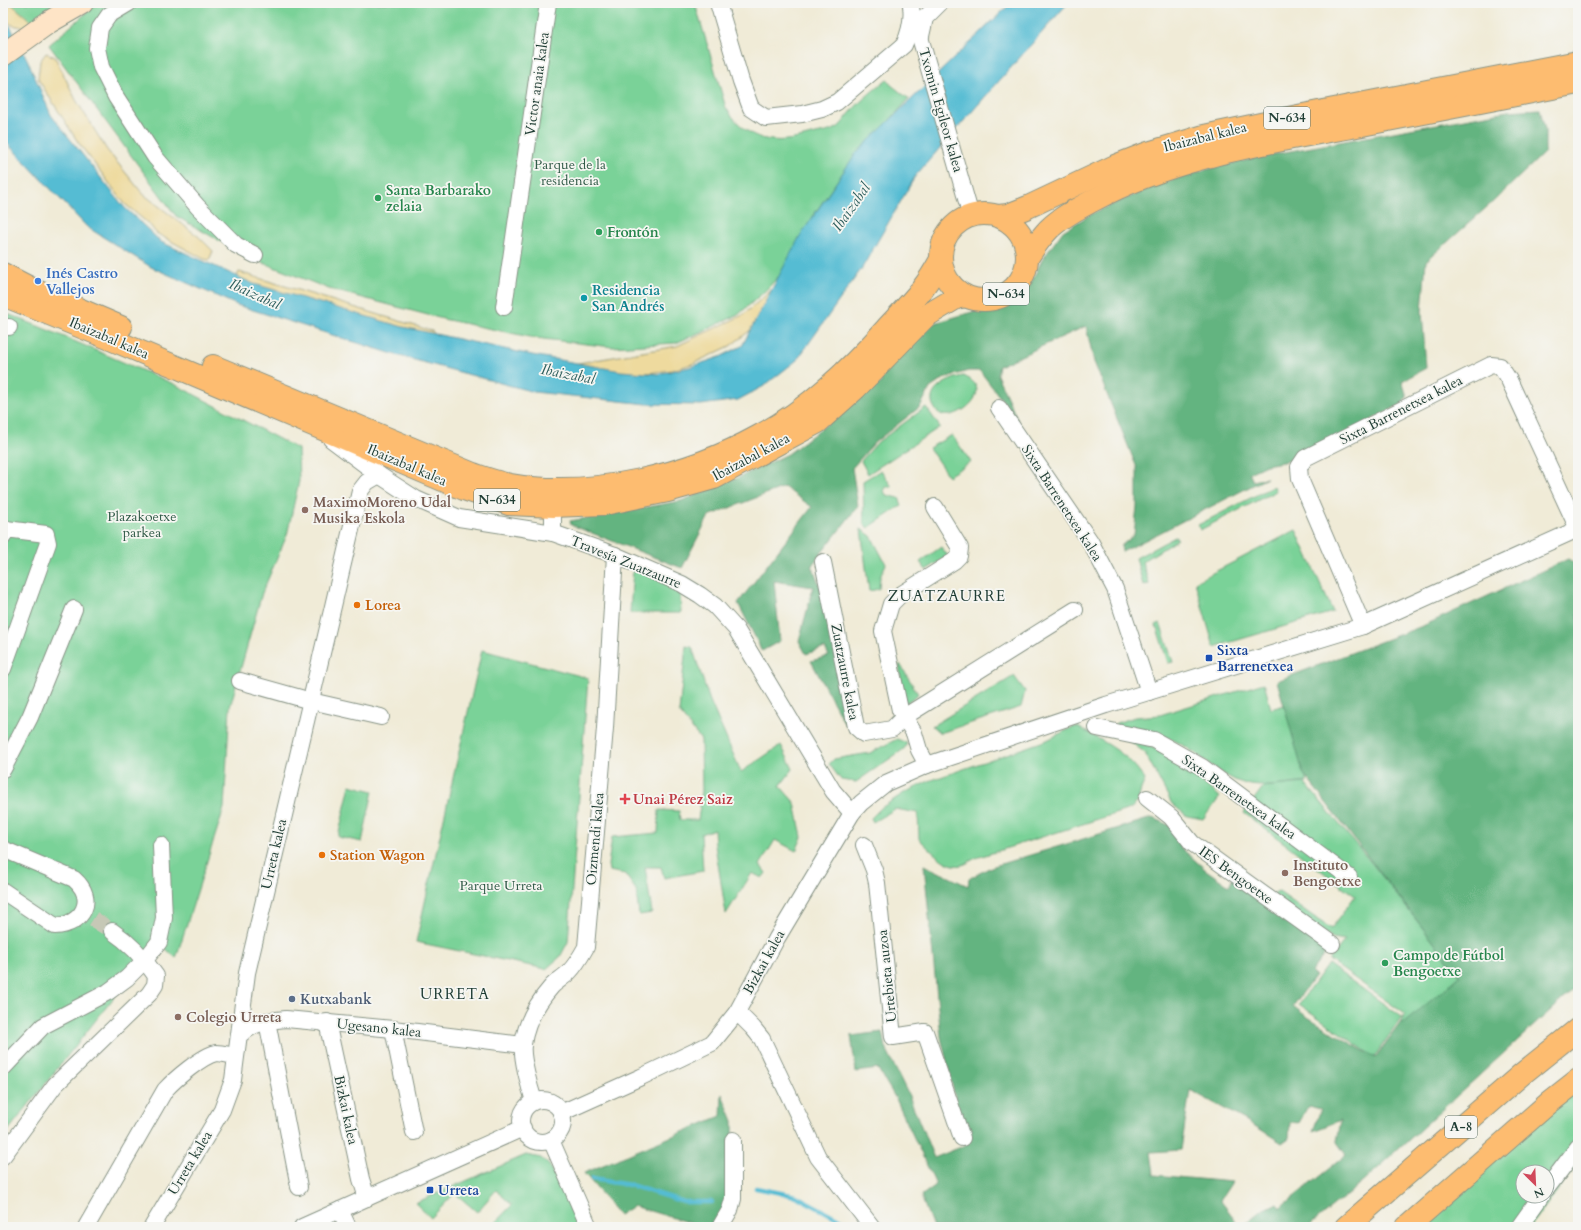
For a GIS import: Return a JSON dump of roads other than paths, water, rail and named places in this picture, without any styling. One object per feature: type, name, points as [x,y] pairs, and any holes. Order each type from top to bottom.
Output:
[{"type":"highway","name":"Ibaizabal kalea","points":[[1003,215],[1115,166],[1148,153],[1197,138],[1300,115],[1578,62]]},
{"type":"highway","name":"Ibaizabal kalea","points":[[1027,258],[1036,244],[1050,228],[1072,211],[1107,192],[1182,164],[1297,137],[1578,83]]},
{"type":"highway","name":"N-634","points":[[984,214],[1003,215],[1020,232],[1025,245],[1027,258],[1025,272],[1018,284],[1008,293],[994,299],[979,300],[965,296],[953,288],[944,275],[940,261],[942,246],[948,232],[959,222],[971,216],[984,214]]},
{"type":"highway","name":"Ibaizabal kalea","points":[[3,274],[32,289],[473,474],[510,485],[556,489],[601,487],[662,476],[706,461],[759,436],[806,406],[843,374],[923,288],[940,261]]},
{"type":"highway","name":"Ibaizabal kalea","points":[[3,294],[464,489],[509,504],[552,506],[604,504],[668,491],[714,478],[818,422],[856,388],[926,316],[956,298],[965,296]]},
{"type":"highway","name":"A-8","points":[[1346,1227],[1522,1074],[1578,1029]]},
{"type":"highway","points":[[1406,1227],[1550,1102],[1578,1080]]},
{"type":"street","points":[[3,55],[50,22],[82,3]]},
{"type":"street","points":[[130,3],[109,15],[100,28],[97,48],[101,67],[116,97],[155,157],[198,207],[236,244],[255,255]]},
{"type":"street","name":"Victor anaia kalea","points":[[504,307],[548,3]]},
{"type":"street","name":"Txomin Egileor kalea","points":[[718,3],[741,81],[751,108],[766,118],[802,114],[822,109],[837,102],[904,45],[909,33],[911,9]]},
{"type":"street","points":[[904,45],[911,38],[915,37],[921,39],[925,18],[939,3]]},
{"type":"street","points":[[911,9],[927,8],[939,3]]},
{"type":"street","name":"Txomin Egileor kalea","points":[[911,9],[921,39],[971,216]]},
{"type":"street","name":"Sixta Barrenetxea kalea","points":[[924,761],[986,742],[995,743],[1149,692],[1363,626],[1578,529],[1509,380],[1500,366],[1491,365],[1305,458],[1299,467],[1300,479],[1363,626]]},
{"type":"street","name":"Sixta Barrenetxea kalea","points":[[1000,408],[1094,548],[1115,589],[1149,692]]},
{"type":"street","name":"Travesía Zuatzaurre","points":[[312,425],[379,475],[416,499],[459,518],[553,533],[615,555],[682,584],[716,607],[736,629],[833,791],[852,813]]},
{"type":"street","name":"Urreta kalea","points":[[152,1227],[222,1110],[233,1080],[247,973],[360,491],[367,482],[379,475]]},
{"type":"street","points":[[552,506],[553,533]]},
{"type":"street","points":[[924,761],[914,733],[900,710],[884,631],[891,604],[900,595],[954,561],[959,556],[960,548],[935,507]]},
{"type":"street","points":[[3,669],[48,544],[46,534],[4,533]]},
{"type":"street","name":"Oizmendi kalea","points":[[534,1101],[523,1056],[523,1045],[528,1024],[537,1006],[552,986],[569,972],[579,960],[586,947],[605,728],[615,555]]},
{"type":"street","name":"Zuatzaurre kalea","points":[[823,562],[856,727],[864,734],[892,728],[904,717],[1075,610]]},
{"type":"street","points":[[3,769],[30,717],[74,608]]},
{"type":"street","points":[[240,681],[311,701],[381,717]]},
{"type":"street","name":"Sixta Barrenetxea kalea","points":[[1096,728],[1154,740],[1202,767],[1349,877]]},
{"type":"street","name":"Bizkai kalea","points":[[561,1113],[712,1043],[737,1012],[777,938],[852,813],[886,783],[924,761]]},
{"type":"street","name":"IES Bengoetxe","points":[[1147,798],[1332,944]]},
{"type":"street","points":[[3,1068],[43,1026],[108,992],[127,978],[159,942],[164,918],[161,845]]},
{"type":"street","name":"Urtebieta auzoa","points":[[864,845],[878,884],[893,1037],[926,1032],[962,1138]]},
{"type":"street","points":[[3,849],[74,879],[81,885],[86,897],[85,907],[88,915],[80,915],[65,926],[50,931],[3,892]]},
{"type":"street","points":[[3,1156],[55,1085],[149,994],[155,984],[156,976],[144,960],[124,939],[112,931]]},
{"type":"street","points":[[737,1012],[754,1028],[762,1039],[818,1157],[872,1227]]},
{"type":"street","name":"Ugesano kalea","points":[[238,1035],[253,1026],[267,1021],[286,1019],[393,1029],[523,1045]]},
{"type":"street","points":[[267,1021],[299,1187]]},
{"type":"street","name":"Bizkai kalea","points":[[327,1022],[361,1180],[367,1198]]},
{"type":"street","points":[[393,1029],[414,1132]]},
{"type":"street","points":[[86,1227],[165,1090],[179,1076],[209,1056],[217,1053],[235,1056]]},
{"type":"street","points":[[547,1100],[558,1107],[561,1113],[563,1119],[560,1131],[550,1140],[537,1141],[531,1138],[523,1128],[521,1122],[524,1109],[534,1101],[547,1100]]},
{"type":"street","points":[[302,1227],[523,1128]]},
{"type":"street","points":[[550,1140],[589,1227]]},
{"type":"street","points":[[720,1227],[730,1210],[733,1199],[733,1140]]},
{"type":"street","points":[[1555,1177],[1578,1147]]},
{"type":"street","points":[[1519,1227],[1535,1204]]},
{"type":"street","points":[[340,1210],[348,1227]]},
{"type":"water","name":"Ibaizabal","points":[[1011,3],[1068,3],[916,175],[862,268],[797,360],[764,386],[738,400],[701,405],[647,404],[534,392],[396,355],[237,305],[151,267],[87,227],[3,139],[3,21],[10,26],[28,61],[51,115],[124,207],[161,242],[254,284],[403,327],[532,355],[621,371],[658,374],[690,367],[720,357],[742,346],[800,236],[856,153]]},
{"type":"waterway","points":[[592,1179],[630,1185],[684,1202],[712,1202]]},
{"type":"waterway","points":[[756,1188],[796,1196],[841,1220],[847,1227]]},
{"type":"tunnel","points":[[93,919],[112,931]]},
{"type":"place","name":"Santa Barbarako zelaia","points":[[378,198]]},
{"type":"place","name":"Frontón","points":[[599,232]]},
{"type":"place","name":"Inés Castro Vallejos","points":[[38,281]]},
{"type":"place","name":"Residencia San Andrés","points":[[584,298]]},
{"type":"place","name":"MaximoMoreno Udal Musika Eskola","points":[[305,510]]},
{"type":"place","name":"Lorea","points":[[357,605]]},
{"type":"place","name":"Sixta Barrenetxea","points":[[1209,658]]},
{"type":"place","name":"Unai Pérez Saiz","points":[[625,799]]},
{"type":"place","name":"Station Wagon","points":[[322,855]]},
{"type":"place","name":"Instituto Bengoetxe","points":[[1285,873]]},
{"type":"place","name":"Campo de Fútbol Bengoetxe","points":[[1385,963]]},
{"type":"place","name":"Kutxabank","points":[[292,999]]},
{"type":"place","name":"Colegio Urreta","points":[[178,1017]]},
{"type":"place","name":"Urreta","points":[[430,1190]]},
{"type":"district","name":"ZUATZAURRE","points":[[947,596]]},
{"type":"district","name":"URRETA","points":[[455,994]]},
{"type":"park label","name":"Parque de la residencia","points":[[570,172]]},
{"type":"park label","name":"Plazakoetxe parkea","points":[[142,524]]},
{"type":"park label","name":"Parque Urreta","points":[[501,885]]}]
